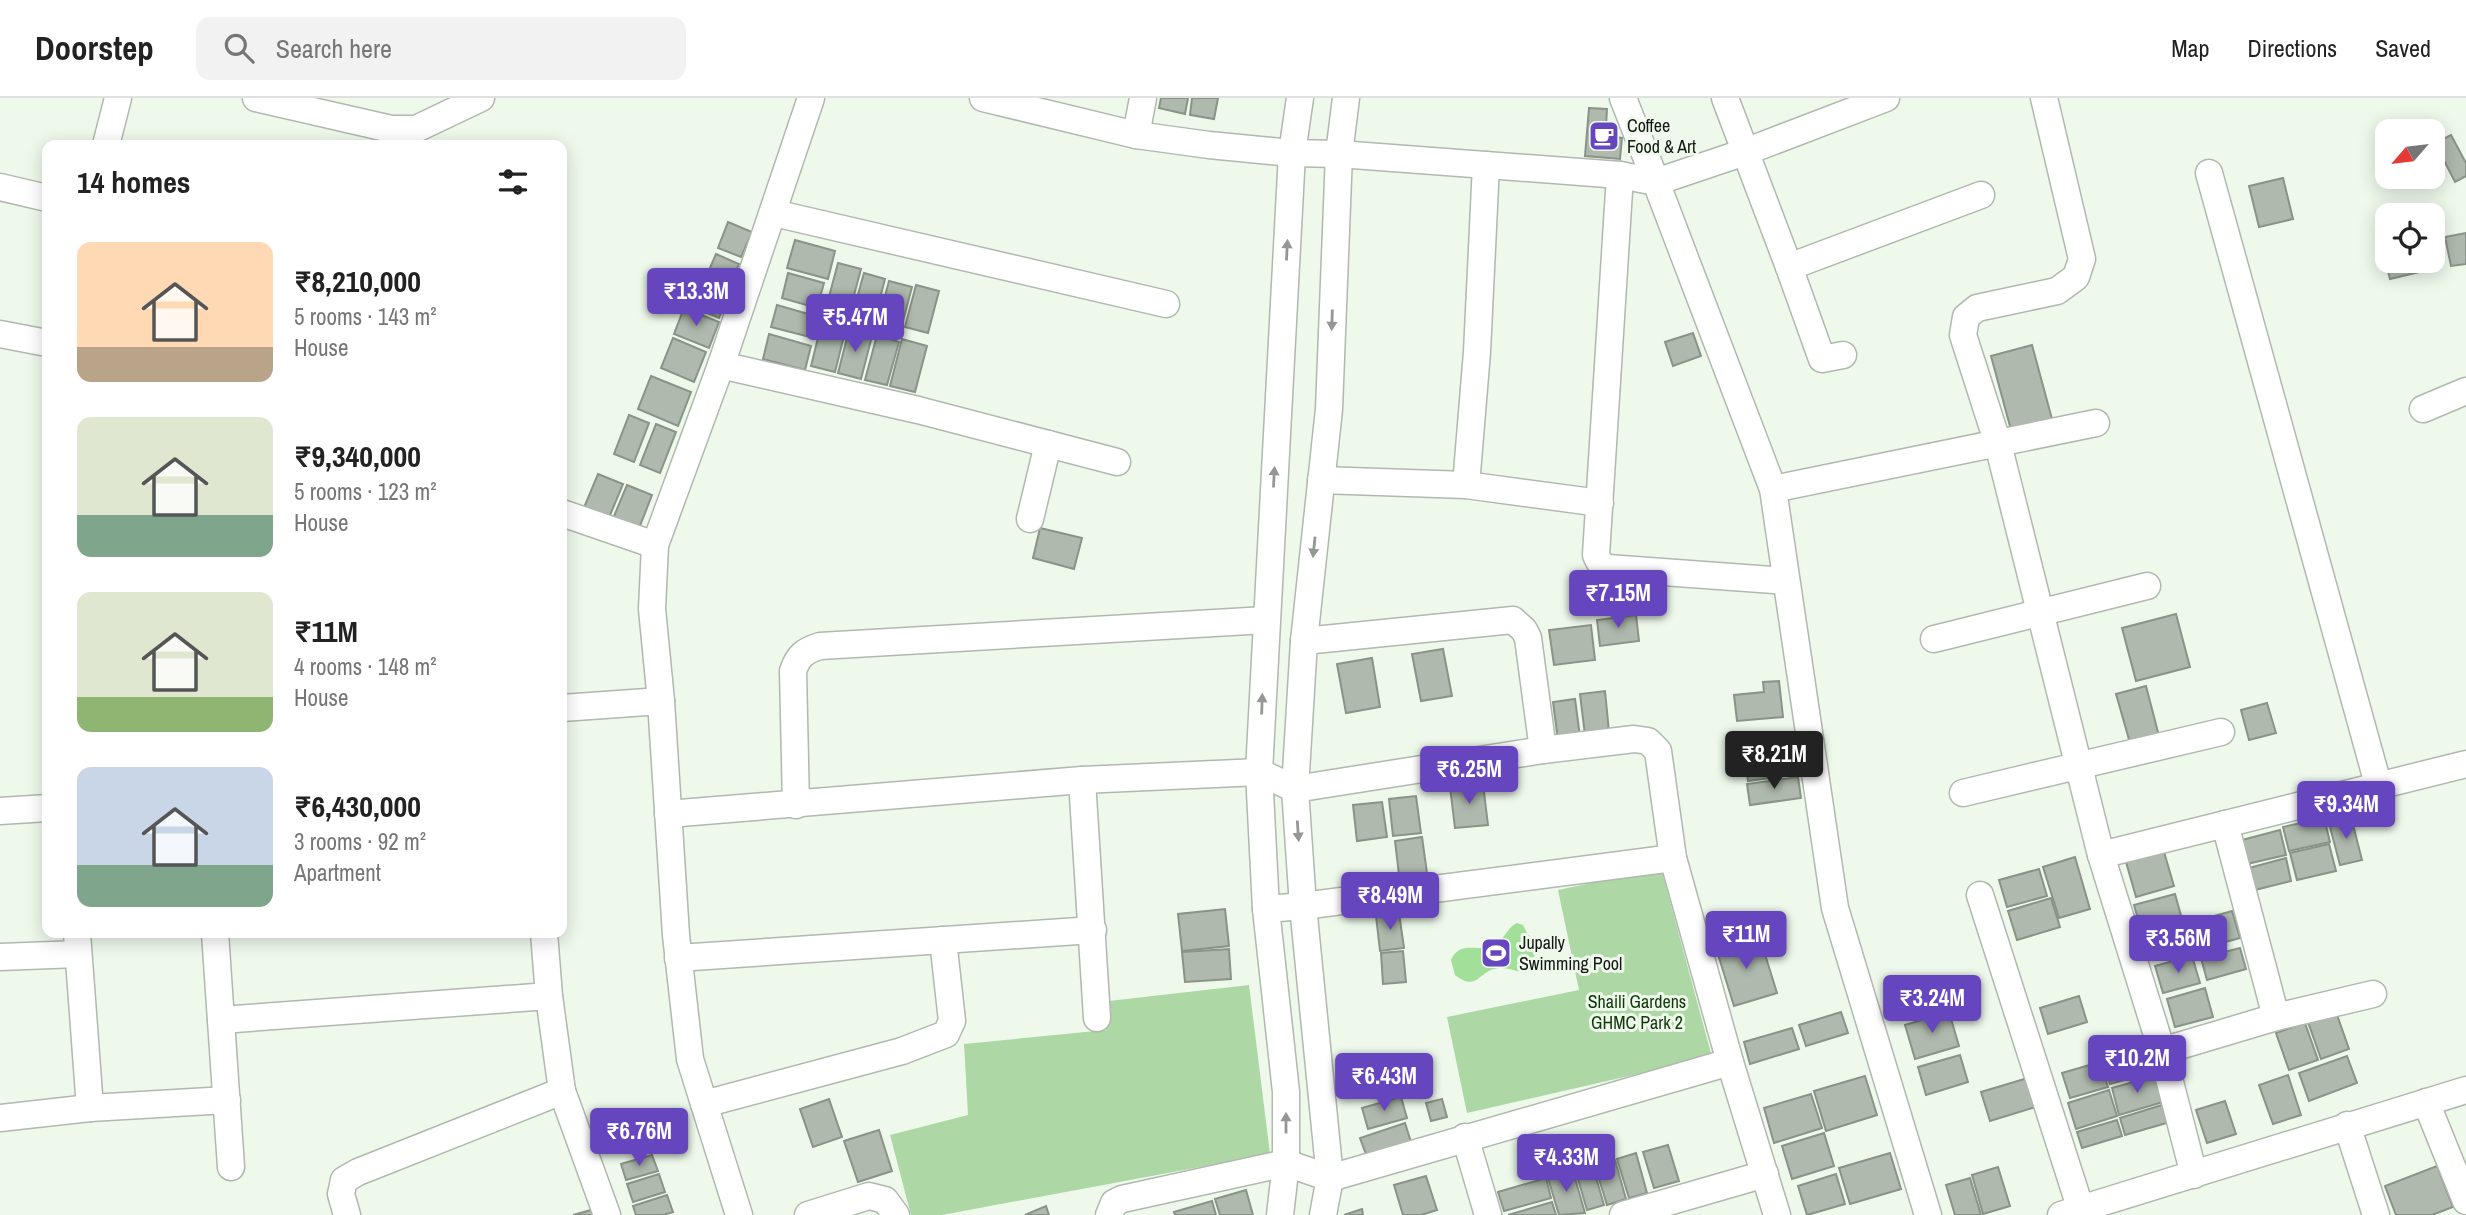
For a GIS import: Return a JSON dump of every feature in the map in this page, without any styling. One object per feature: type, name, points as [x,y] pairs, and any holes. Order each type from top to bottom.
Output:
[{"type":"street","points":[[107,140],[118,98]]},
{"type":"street","points":[[256,98],[391,129],[416,129],[481,98]]},
{"type":"street","points":[[739,1215],[690,1059],[678,958],[661,701],[652,609],[655,545],[722,365],[811,98]]},
{"type":"street","points":[[1136,135],[1143,98]]},
{"type":"street","points":[[1280,1215],[1286,1163],[1286,1092],[1266,909],[1259,772],[1292,153],[1300,98]]},
{"type":"street","points":[[1323,1215],[1330,1178],[1303,906],[1295,789],[1304,641],[1329,408],[1339,154],[1346,98]]},
{"type":"street","points":[[1623,98],[1773,489],[1835,908],[1928,1215]]},
{"type":"street","points":[[1725,98],[1822,359],[1843,355]]},
{"type":"street","points":[[989,99],[1136,135],[1292,153],[1339,154],[1620,175],[1657,182],[1745,152],[1886,98]]},
{"type":"street","points":[[2044,98],[2082,259],[2076,277],[2057,291],[1977,308],[1966,317],[1963,335],[1998,444],[2101,855],[2162,1051],[2194,1175]]},
{"type":"street","points":[[1466,485],[1477,352],[1486,165]]},
{"type":"street","points":[[2209,173],[2378,784]]},
{"type":"street","points":[[1620,175],[1597,555],[1603,566],[1786,581]]},
{"type":"street","points":[[0,187],[42,197]]},
{"type":"street","points":[[1789,267],[1981,195]]},
{"type":"street","points":[[774,213],[1166,304]]},
{"type":"street","points":[[0,334],[42,342]]},
{"type":"street","points":[[722,365],[1117,462]]},
{"type":"street","points":[[2423,408],[2466,391]]},
{"type":"street","points":[[1773,489],[2096,423]]},
{"type":"street","points":[[1030,519],[1048,444]]},
{"type":"street","points":[[1321,480],[1466,485],[1600,503]]},
{"type":"street","points":[[567,515],[655,545]]},
{"type":"street","points":[[1934,639],[2147,586]]},
{"type":"street","points":[[796,805],[793,671],[796,659],[806,650],[820,646],[1266,620]]},
{"type":"street","points":[[1304,641],[1513,620],[1528,638],[1543,750]]},
{"type":"street","points":[[567,708],[661,701]]},
{"type":"street","points":[[1963,793],[2221,732]]},
{"type":"street","points":[[668,814],[1082,780],[1259,772],[1295,789],[1543,750],[1633,739],[1652,743],[1661,762],[1673,858],[1730,1062],[1777,1215]]},
{"type":"street","points":[[2101,855],[2466,764]]},
{"type":"street","points":[[1082,780],[1097,1018]]},
{"type":"street","points":[[0,811],[42,808]]},
{"type":"street","points":[[2225,824],[2276,1017]]},
{"type":"street","points":[[1266,909],[1673,858]]},
{"type":"street","points":[[1980,895],[2071,1212],[2466,1090]]},
{"type":"street","points":[[678,958],[1093,930]]},
{"type":"street","points":[[215,938],[231,1167]]},
{"type":"street","points":[[544,938],[562,1091],[607,1215]]},
{"type":"street","points":[[704,1104],[902,1051],[946,1034],[952,1021],[943,940]]},
{"type":"street","points":[[0,957],[78,943],[90,1108]]},
{"type":"street","points":[[2162,1051],[2276,1017],[2373,994]]},
{"type":"street","points":[[221,1020],[549,996]]},
{"type":"street","points":[[1109,1215],[1114,1203],[1122,1199],[1286,1163],[1330,1178],[1730,1062]]},
{"type":"street","points":[[347,1215],[341,1194],[344,1180],[358,1172],[562,1091]]},
{"type":"street","points":[[0,1118],[90,1108],[227,1100]]},
{"type":"street","points":[[2426,1102],[2466,1201]]},
{"type":"street","points":[[2347,1125],[2376,1215]]},
{"type":"street","points":[[1465,1137],[1488,1215]]},
{"type":"street","points":[[1623,1215],[1765,1174]]},
{"type":"street","points":[[808,1215],[869,1196],[885,1200],[896,1215]]},
{"type":"green space","name":"Shaili Gardens GHMC Park 2","points":[[1661,868],[1712,1057],[1467,1113],[1447,1017],[1579,990],[1558,890]]},
{"type":"green space","points":[[1249,985],[1270,1154],[942,1215],[911,1215],[890,1135],[968,1115],[964,1044],[1106,1030],[1109,1001]]},
{"type":"shaded area","name":"Jupally Swimming Pool","points":[[1517,923],[1523,925],[1528,935],[1539,944],[1532,971],[1499,968],[1469,982],[1455,975],[1451,960],[1459,950],[1492,946]]},
{"type":"building","points":[[1161,98],[1188,98],[1185,114],[1159,108]]},
{"type":"building","points":[[1192,98],[1218,98],[1214,119],[1190,115]]},
{"type":"building","points":[[1589,108],[1607,109],[1606,127],[1613,128],[1613,137],[1622,138],[1620,159],[1585,156]]},
{"type":"building","points":[[2451,135],[2466,163],[2466,176],[2455,182],[2445,162],[2445,138]]},
{"type":"building","points":[[2283,178],[2293,219],[2259,227],[2249,186]]},
{"type":"building","points":[[728,222],[752,232],[741,257],[718,248]]},
{"type":"building","points":[[2466,233],[2466,264],[2451,266],[2445,237]]},
{"type":"building","points":[[795,240],[835,251],[828,279],[787,268]]},
{"type":"building","points":[[716,254],[739,264],[729,287],[706,277]]},
{"type":"building","points":[[838,263],[861,269],[849,314],[826,308]]},
{"type":"building","points":[[788,273],[824,283],[817,308],[782,298]]},
{"type":"building","points":[[864,273],[885,279],[874,321],[852,316]]},
{"type":"building","points":[[2389,273],[2415,273],[2390,279]]},
{"type":"building","points":[[698,281],[729,293],[719,318],[688,305]]},
{"type":"building","points":[[889,281],[912,287],[901,329],[878,323]]},
{"type":"building","points":[[916,285],[939,291],[928,333],[905,327]]},
{"type":"building","points":[[777,305],[815,316],[810,337],[771,327]]},
{"type":"building","points":[[684,308],[719,322],[709,348],[674,334]]},
{"type":"building","points":[[822,322],[846,328],[835,372],[811,366]]},
{"type":"building","points":[[849,330],[872,336],[861,379],[838,373]]},
{"type":"building","points":[[1693,333],[1701,356],[1673,366],[1665,342]]},
{"type":"building","points":[[769,334],[811,346],[805,370],[763,359]]},
{"type":"building","points":[[877,335],[899,342],[887,385],[865,380]]},
{"type":"building","points":[[673,338],[706,352],[694,382],[661,368]]},
{"type":"building","points":[[902,339],[927,346],[915,392],[890,386]]},
{"type":"building","points":[[2032,345],[2052,419],[2011,430],[1991,356]]},
{"type":"building","points":[[651,376],[691,392],[678,426],[638,409]]},
{"type":"building","points":[[629,415],[649,423],[634,462],[614,454]]},
{"type":"building","points":[[656,424],[676,432],[660,473],[640,465]]},
{"type":"building","points":[[598,474],[623,484],[608,520],[583,510]]},
{"type":"building","points":[[627,485],[652,495],[638,531],[612,521]]},
{"type":"building","points":[[1040,528],[1082,538],[1074,569],[1033,558]]},
{"type":"building","points":[[1632,585],[1636,611],[1596,615],[1594,589]]},
{"type":"building","points":[[2176,614],[2190,667],[2136,681],[2122,628]]},
{"type":"building","points":[[1636,615],[1639,641],[1600,646],[1597,620]]},
{"type":"building","points":[[1591,625],[1595,660],[1554,665],[1549,630]]},
{"type":"building","points":[[1443,649],[1452,696],[1421,701],[1412,654]]},
{"type":"building","points":[[1372,658],[1380,707],[1346,713],[1337,664]]},
{"type":"building","points":[[1779,681],[1783,717],[1737,721],[1734,695],[1764,692],[1763,682]]},
{"type":"building","points":[[2146,686],[2159,736],[2130,743],[2116,694]]},
{"type":"building","points":[[1605,691],[1609,732],[1585,735],[1580,694]]},
{"type":"building","points":[[1575,699],[1580,737],[1558,740],[1553,702]]},
{"type":"building","points":[[2267,703],[2276,733],[2249,740],[2241,710]]},
{"type":"building","points":[[1796,759],[1799,774],[1748,781],[1746,766]]},
{"type":"building","points":[[1798,777],[1801,798],[1750,805],[1747,784]]},
{"type":"building","points":[[1483,784],[1488,825],[1455,828],[1450,787]]},
{"type":"building","points":[[1416,796],[1421,833],[1393,836],[1389,799]]},
{"type":"building","points":[[1382,802],[1387,837],[1357,841],[1353,805]]},
{"type":"building","points":[[2351,817],[2362,860],[2340,865],[2329,823]]},
{"type":"building","points":[[2324,818],[2330,842],[2289,851],[2283,827]]},
{"type":"building","points":[[2280,830],[2286,855],[2247,864],[2242,840]]},
{"type":"building","points":[[1422,837],[1428,880],[1400,883],[1395,841]]},
{"type":"building","points":[[2329,844],[2336,871],[2297,880],[2290,853]]},
{"type":"building","points":[[2164,852],[2174,886],[2136,897],[2126,862]]},
{"type":"building","points":[[2075,857],[2090,909],[2059,918],[2043,867]]},
{"type":"building","points":[[2286,858],[2291,881],[2255,890],[2249,868]]},
{"type":"building","points":[[2039,869],[2047,896],[2007,907],[1999,880]]},
{"type":"building","points":[[2175,894],[2182,919],[2141,930],[2134,905]]},
{"type":"building","points":[[2051,898],[2060,927],[2017,940],[2008,911]]},
{"type":"building","points":[[1225,909],[1229,946],[1182,951],[1178,914]]},
{"type":"building","points":[[2232,911],[2240,938],[2200,949],[2193,922]]},
{"type":"building","points":[[1399,913],[1404,948],[1380,951],[1376,916]]},
{"type":"building","points":[[1759,935],[1777,993],[1734,1006],[1716,948]]},
{"type":"building","points":[[2240,948],[2246,969],[2207,980],[2201,958]]},
{"type":"building","points":[[1229,949],[1231,979],[1185,982],[1182,952]]},
{"type":"building","points":[[1403,951],[1406,982],[1383,984],[1381,953]]},
{"type":"building","points":[[2192,956],[2200,983],[2163,993],[2155,966]]},
{"type":"building","points":[[2205,988],[2213,1017],[2175,1027],[2167,999]]},
{"type":"building","points":[[2079,996],[2087,1022],[2048,1034],[2040,1008]]},
{"type":"building","points":[[1841,1012],[1848,1033],[1806,1046],[1799,1025]]},
{"type":"building","points":[[1949,1012],[1959,1046],[1915,1059],[1905,1025]]},
{"type":"building","points":[[2336,1012],[2349,1049],[2321,1059],[2308,1022]]},
{"type":"building","points":[[2305,1023],[2318,1060],[2289,1070],[2276,1033]]},
{"type":"building","points":[[1792,1028],[1799,1049],[1750,1064],[1744,1042]]},
{"type":"building","points":[[2145,1044],[2153,1072],[2110,1084],[2102,1057]]},
{"type":"building","points":[[1960,1055],[1968,1082],[1926,1095],[1918,1067]]},
{"type":"building","points":[[2347,1056],[2357,1083],[2309,1101],[2299,1073]]},
{"type":"building","points":[[2100,1062],[2108,1087],[2070,1098],[2062,1073]]},
{"type":"building","points":[[2288,1075],[2301,1115],[2273,1124],[2259,1085]]},
{"type":"building","points":[[1865,1076],[1877,1115],[1826,1131],[1814,1091]]},
{"type":"building","points":[[2155,1076],[2163,1102],[2119,1115],[2112,1088]]},
{"type":"building","points":[[2031,1077],[2039,1106],[1990,1121],[1981,1092]]},
{"type":"building","points":[[2109,1090],[2117,1116],[2076,1129],[2068,1103]]},
{"type":"building","points":[[1811,1094],[1822,1128],[1774,1143],[1764,1108]]},
{"type":"building","points":[[1401,1097],[1407,1118],[1368,1129],[1362,1108]]},
{"type":"building","points":[[829,1099],[842,1137],[813,1147],[800,1109]]},
{"type":"building","points":[[1442,1099],[1447,1117],[1431,1121],[1426,1103]]},
{"type":"building","points":[[2225,1101],[2236,1134],[2207,1143],[2196,1110]]},
{"type":"building","points":[[2165,1104],[2170,1122],[2125,1135],[2120,1118]]},
{"type":"building","points":[[2117,1120],[2122,1136],[2082,1148],[2077,1132]]},
{"type":"building","points":[[1405,1123],[1411,1142],[1367,1157],[1360,1138]]},
{"type":"building","points":[[879,1130],[892,1171],[858,1182],[844,1141]]},
{"type":"building","points":[[1824,1133],[1834,1166],[1792,1179],[1782,1146]]},
{"type":"building","points":[[1668,1145],[1679,1181],[1654,1188],[1643,1152]]},
{"type":"building","points":[[1636,1153],[1647,1193],[1629,1198],[1617,1159]]},
{"type":"building","points":[[1890,1153],[1901,1189],[1850,1204],[1839,1168]]},
{"type":"building","points":[[652,1155],[658,1171],[626,1180],[621,1164]]},
{"type":"building","points":[[1615,1160],[1626,1199],[1607,1205],[1595,1166]]},
{"type":"building","points":[[2437,1166],[2453,1207],[2432,1215],[2396,1215],[2385,1186]]},
{"type":"building","points":[[1593,1167],[1604,1205],[1587,1210],[1576,1172]]},
{"type":"building","points":[[1998,1167],[2010,1206],[1983,1214],[1972,1175]]},
{"type":"building","points":[[1573,1171],[1585,1213],[1559,1215],[1548,1178]]},
{"type":"building","points":[[659,1174],[665,1192],[633,1202],[627,1184]]},
{"type":"building","points":[[1836,1174],[1845,1204],[1807,1215],[1798,1186]]},
{"type":"building","points":[[1426,1176],[1437,1210],[1421,1215],[1403,1215],[1394,1185]]},
{"type":"building","points":[[1546,1178],[1551,1198],[1504,1211],[1498,1192]]},
{"type":"building","points":[[1970,1178],[1981,1215],[1955,1215],[1946,1185]]},
{"type":"building","points":[[1246,1190],[1253,1215],[1220,1215],[1215,1199]]},
{"type":"building","points":[[667,1195],[673,1212],[663,1215],[636,1215],[633,1206]]},
{"type":"building","points":[[1212,1201],[1216,1215],[1175,1215],[1174,1212]]},
{"type":"building","points":[[1552,1202],[1556,1215],[1508,1215]]},
{"type":"building","points":[[1046,1206],[1049,1215],[1025,1215]]},
{"type":"building","points":[[1362,1209],[1363,1215],[1344,1215]]},
{"type":"building","points":[[591,1210],[593,1215],[573,1215]]},
{"type":"place","name":"Coffee Food & Art","points":[[1604,136]]},
{"type":"place","name":"Jupally Swimming Pool","points":[[1496,953]]}]
